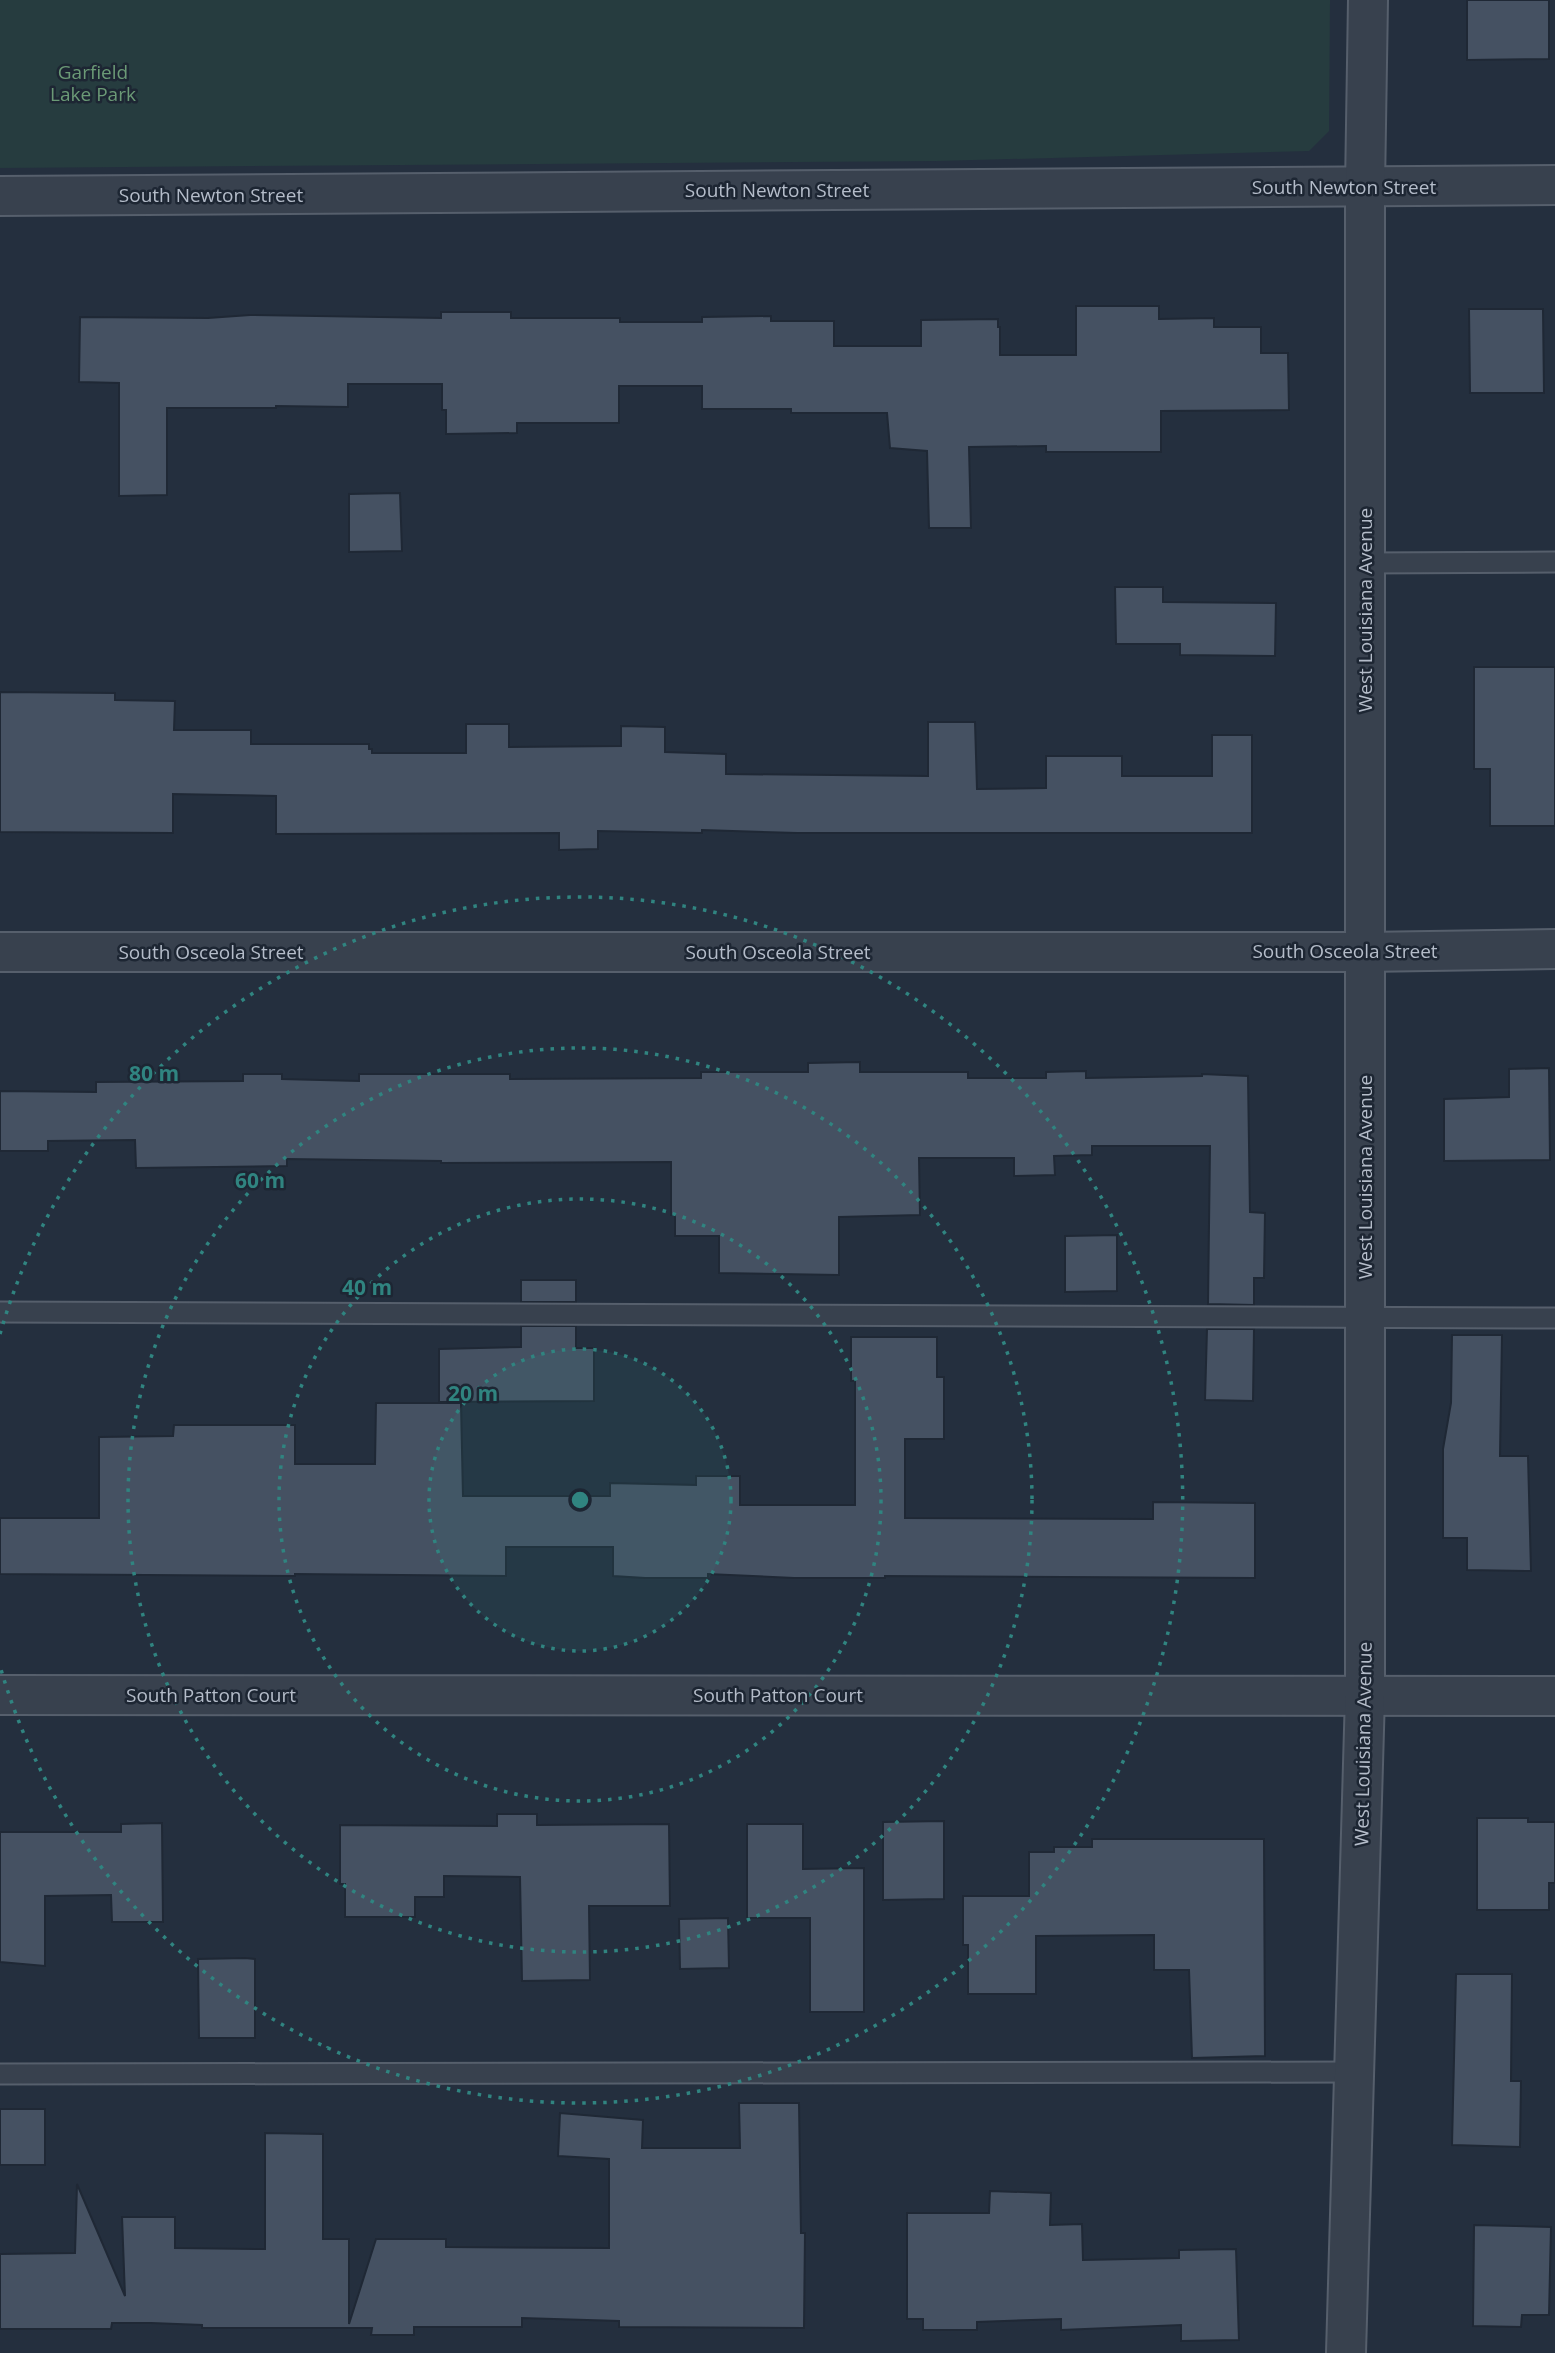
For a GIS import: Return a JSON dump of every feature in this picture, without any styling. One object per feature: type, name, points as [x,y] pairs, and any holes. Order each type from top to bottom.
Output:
[{"type":"street","name":"West Louisiana Avenue","points":[[1346,2353],[1366,1695],[1368,0]]},
{"type":"street","name":"South Newton Street","points":[[0,196],[1555,185]]},
{"type":"street","name":"South Osceola Street","points":[[0,952],[1366,952],[1555,949]]},
{"type":"street","name":"South Patton Court","points":[[0,1695],[1555,1696]]},
{"type":"lane","points":[[1366,563],[1555,562]]},
{"type":"lane","points":[[0,1312],[1555,1318]]},
{"type":"lane","points":[[0,2074],[1354,2072]]},
{"type":"green space","name":"Garfield Lake Park","points":[[0,0],[1330,0],[1329,131],[1309,151],[937,161],[0,168]]},
{"type":"building","points":[[1467,0],[1549,0],[1549,59],[1467,60]]},
{"type":"building","points":[[1076,306],[1159,306],[1159,319],[1214,318],[1214,327],[1261,327],[1261,353],[1288,353],[1289,410],[1161,411],[1161,452],[1046,452],[1046,446],[969,447],[971,528],[929,528],[927,451],[890,448],[887,413],[702,409],[702,386],[619,386],[619,423],[517,423],[517,433],[446,434],[442,384],[348,384],[348,407],[167,408],[167,495],[119,496],[119,383],[79,382],[80,317],[208,318],[250,315],[441,318],[441,312],[511,312],[511,318],[620,318],[620,322],[702,322],[702,317],[771,316],[771,321],[834,321],[834,346],[921,346],[921,320],[998,319],[1000,355],[1076,355]]},
{"type":"building","points":[[1469,309],[1543,309],[1544,393],[1470,393]]},
{"type":"building","points":[[400,493],[402,551],[349,552],[349,494]]},
{"type":"building","points":[[1115,587],[1163,587],[1163,602],[1276,603],[1275,656],[1180,655],[1180,644],[1116,644]]},
{"type":"building","points":[[1474,667],[1555,667],[1555,826],[1490,826],[1490,769],[1474,769]]},
{"type":"building","points":[[0,692],[115,693],[115,700],[175,701],[174,730],[251,730],[251,744],[369,744],[372,753],[466,753],[466,724],[509,724],[509,747],[621,746],[621,726],[665,727],[665,752],[726,754],[726,774],[928,776],[928,722],[975,722],[977,789],[1046,788],[1046,756],[1122,756],[1122,776],[1212,776],[1212,735],[1252,735],[1252,833],[598,831],[598,849],[559,850],[559,833],[276,834],[276,796],[173,794],[173,833],[0,832]]},
{"type":"building","points":[[860,1062],[860,1072],[968,1072],[968,1078],[1046,1078],[1046,1072],[1086,1071],[1086,1078],[1202,1074],[1248,1076],[1250,1212],[1265,1213],[1264,1278],[1254,1278],[1254,1305],[1208,1304],[1210,1146],[1092,1146],[1092,1155],[1054,1156],[1055,1175],[1014,1176],[1014,1158],[919,1158],[920,1215],[839,1217],[839,1275],[719,1273],[719,1236],[675,1236],[675,1215],[671,1215],[671,1162],[441,1163],[287,1159],[287,1166],[136,1168],[135,1140],[48,1141],[48,1151],[0,1151],[0,1091],[96,1092],[96,1082],[243,1081],[243,1074],[282,1074],[282,1079],[359,1081],[359,1074],[510,1074],[510,1079],[701,1078],[701,1072],[808,1072],[808,1063]]},
{"type":"building","points":[[1549,1068],[1550,1160],[1444,1161],[1444,1099],[1509,1097],[1509,1069]]},
{"type":"building","points":[[1117,1235],[1117,1291],[1065,1292],[1065,1236]]},
{"type":"building","points":[[521,1280],[576,1280],[576,1302],[521,1302]]},
{"type":"building","points":[[521,1326],[576,1326],[576,1348],[594,1348],[594,1401],[439,1402],[439,1349],[521,1347]]},
{"type":"building","points":[[1207,1329],[1254,1329],[1253,1401],[1205,1400]]},
{"type":"building","points":[[1452,1335],[1502,1335],[1500,1456],[1528,1456],[1531,1571],[1467,1570],[1467,1538],[1443,1538],[1443,1449],[1451,1403]]},
{"type":"building","points":[[851,1337],[937,1337],[937,1377],[944,1377],[944,1439],[905,1439],[905,1518],[1153,1519],[1153,1502],[1255,1503],[1255,1578],[794,1578],[708,1574],[708,1578],[645,1578],[613,1576],[613,1547],[506,1547],[506,1576],[0,1574],[0,1518],[99,1518],[99,1437],[173,1436],[174,1425],[295,1425],[295,1464],[375,1464],[376,1403],[461,1403],[463,1496],[610,1496],[610,1483],[696,1485],[696,1476],[740,1476],[740,1505],[855,1505],[855,1381],[851,1381]]},
{"type":"building","points":[[497,1814],[537,1814],[537,1825],[669,1824],[670,1906],[589,1906],[590,1980],[522,1981],[520,1877],[444,1876],[444,1897],[415,1897],[415,1917],[345,1917],[345,1884],[340,1884],[340,1825],[497,1826]]},
{"type":"building","points":[[1477,1818],[1528,1818],[1528,1822],[1555,1822],[1555,1883],[1549,1883],[1549,1910],[1477,1910]]},
{"type":"building","points":[[944,1821],[944,1899],[883,1900],[883,1822]]},
{"type":"building","points":[[162,1823],[163,1922],[112,1922],[111,1895],[45,1896],[45,1966],[0,1962],[0,1832],[121,1832],[121,1824]]},
{"type":"building","points":[[747,1824],[803,1824],[803,1869],[864,1868],[864,2012],[810,2012],[810,1918],[747,1918]]},
{"type":"building","points":[[1092,1839],[1264,1839],[1265,2056],[1192,2058],[1189,1970],[1154,1970],[1154,1935],[1036,1936],[1036,1994],[968,1994],[968,1945],[963,1945],[963,1896],[1029,1896],[1029,1852],[1054,1852],[1054,1847],[1092,1847]]},
{"type":"building","points":[[728,1918],[729,1968],[680,1969],[679,1919]]},
{"type":"building","points":[[198,1959],[255,1959],[255,2038],[199,2038]]},
{"type":"building","points":[[1456,1974],[1512,1974],[1511,2081],[1521,2081],[1520,2147],[1452,2145]]},
{"type":"building","points":[[739,2103],[799,2103],[801,2233],[805,2233],[804,2328],[619,2327],[619,2321],[522,2318],[522,2327],[414,2327],[414,2335],[371,2335],[372,2328],[202,2328],[202,2325],[151,2323],[112,2323],[111,2329],[0,2329],[0,2254],[75,2253],[77,2184],[125,2296],[122,2217],[175,2217],[175,2248],[265,2249],[265,2133],[323,2134],[323,2239],[349,2239],[349,2324],[376,2239],[446,2239],[446,2247],[609,2248],[609,2159],[558,2156],[560,2113],[643,2120],[642,2148],[740,2148]]},
{"type":"building","points":[[0,2109],[45,2109],[45,2165],[0,2165]]},
{"type":"building","points":[[990,2191],[1051,2193],[1050,2225],[1082,2224],[1083,2260],[1179,2258],[1179,2250],[1236,2249],[1239,2340],[1181,2341],[1181,2325],[1061,2330],[1061,2319],[977,2322],[977,2330],[923,2330],[923,2319],[907,2319],[907,2213],[989,2213]]},
{"type":"building","points":[[1474,2225],[1551,2227],[1549,2315],[1522,2315],[1521,2327],[1473,2326]]}]
